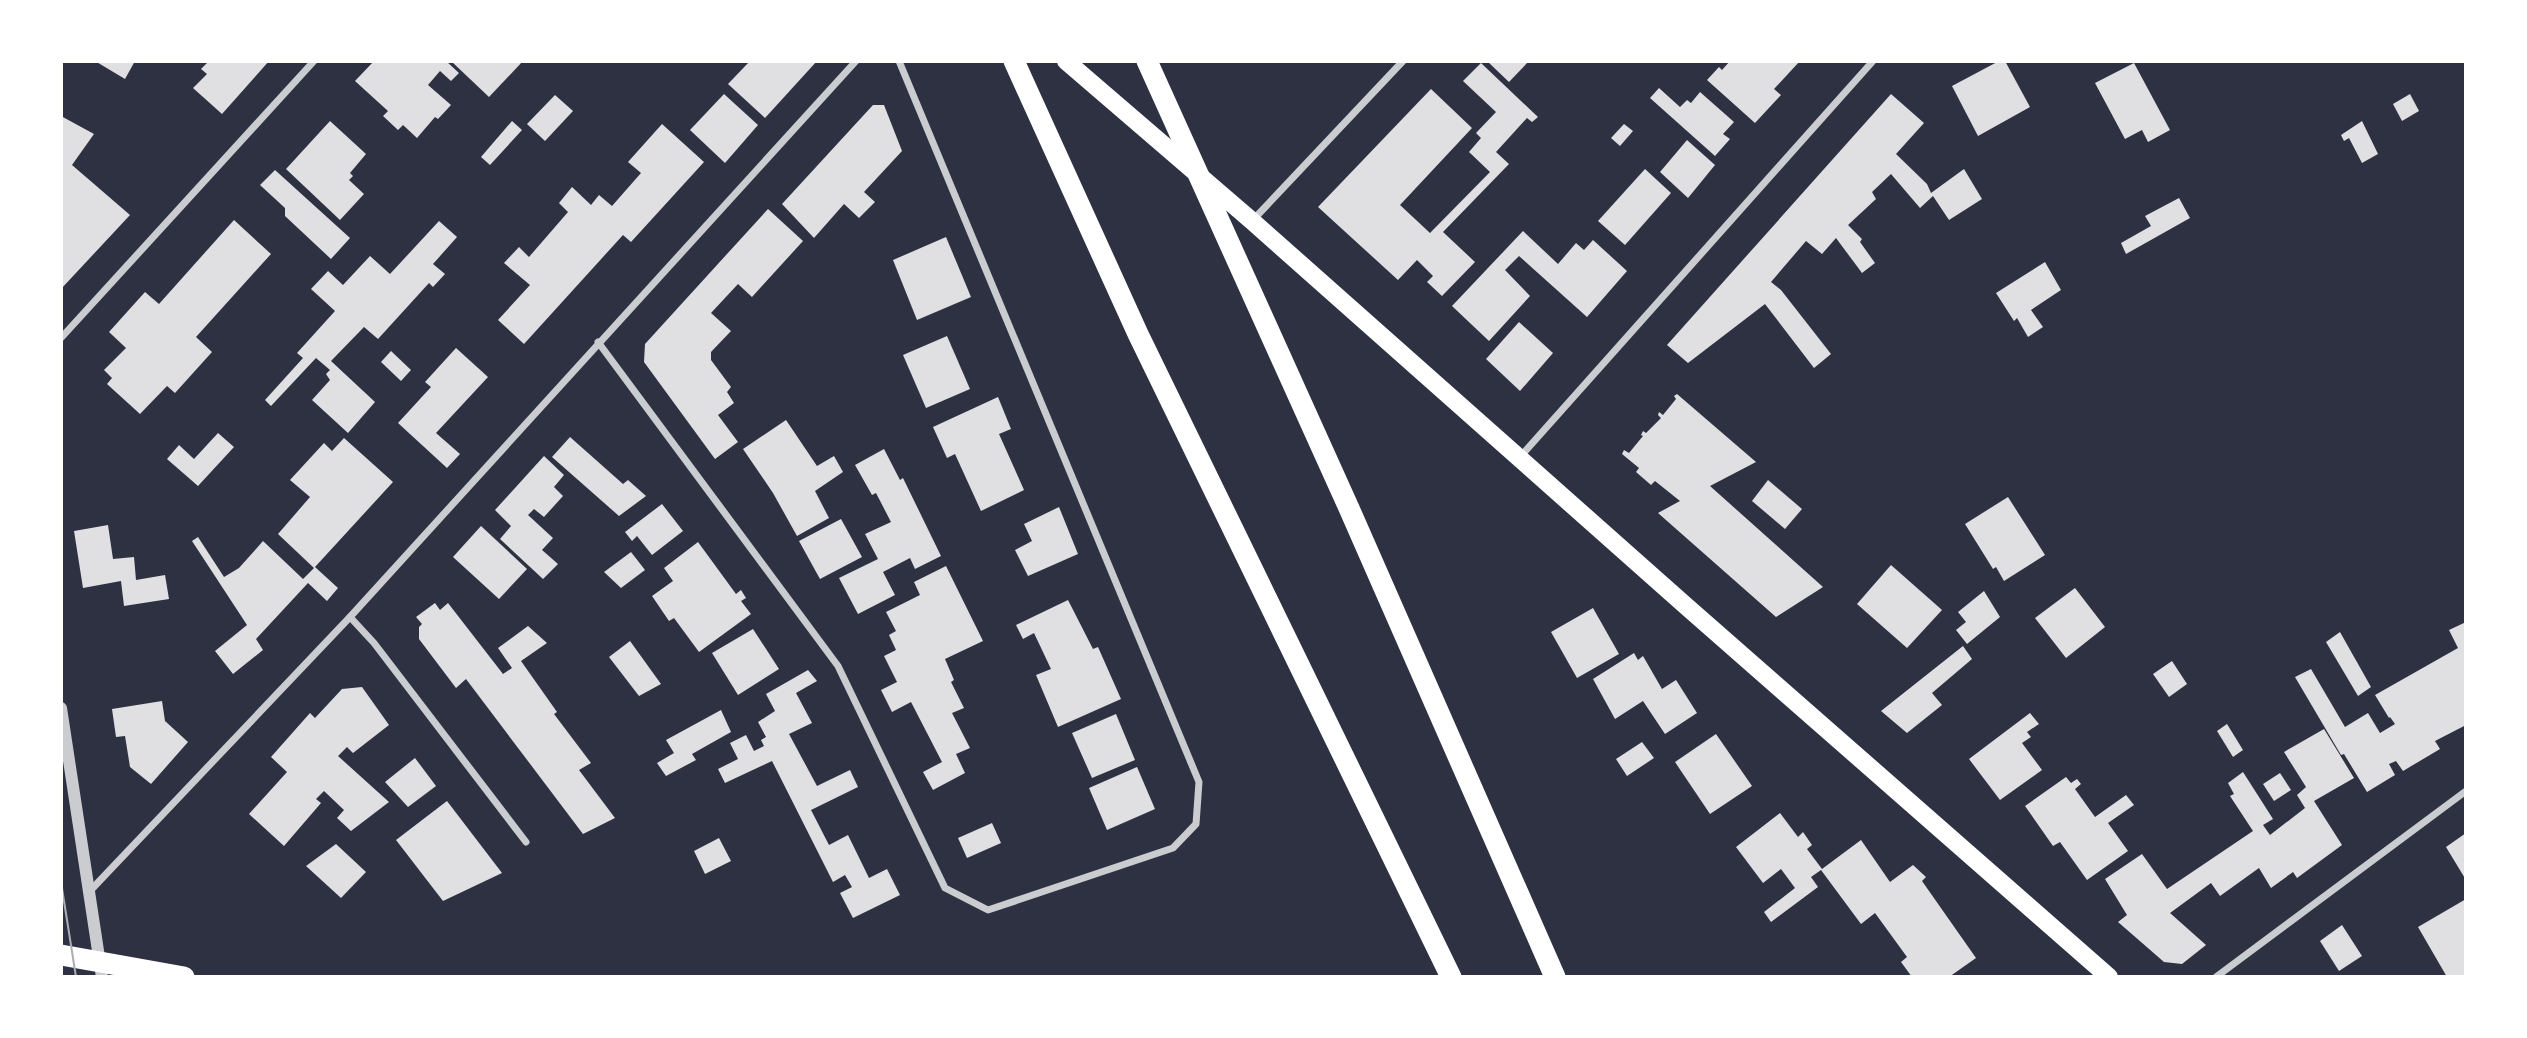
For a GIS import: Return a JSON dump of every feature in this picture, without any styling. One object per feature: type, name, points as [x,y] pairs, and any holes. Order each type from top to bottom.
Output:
[{"type":"highway","points":[[1014,61],[1138,334],[1451,977]]},
{"type":"highway","points":[[1147,61],[1555,977]]},
{"type":"highway","points":[[61,956],[184,977]]},
{"type":"main road","points":[[1066,61],[1252,221],[2109,977]]},
{"type":"street","points":[[61,338],[314,61]]},
{"type":"street","points":[[89,892],[350,617],[856,61]]},
{"type":"street","points":[[598,342],[838,666],[945,888],[988,910],[1173,848],[1196,824],[1199,782],[898,61]]},
{"type":"street","points":[[1252,221],[1403,61]]},
{"type":"street","points":[[1519,457],[1873,61]]},
{"type":"street","points":[[350,617],[526,842]]},
{"type":"street","points":[[61,708],[102,977]]},
{"type":"street","points":[[2216,977],[2466,791]]},
{"type":"building","points":[[95,61],[135,61],[125,79]]},
{"type":"building","points":[[209,61],[269,61],[222,114],[193,88],[207,74],[201,69]]},
{"type":"building","points":[[374,61],[446,61],[459,73],[451,81],[440,71],[428,85],[451,105],[438,119],[435,117],[417,138],[403,125],[398,130],[383,116],[388,111],[355,81]]},
{"type":"building","points":[[451,61],[523,61],[489,97]]},
{"type":"building","points":[[750,61],[817,61],[765,118],[728,84]]},
{"type":"building","points":[[1487,61],[1529,61],[1509,82]]},
{"type":"building","points":[[1730,61],[1800,61],[1774,89],[1781,95],[1755,123],[1707,80],[1719,67],[1722,70]]},
{"type":"building","points":[[1999,61],[2005,61],[2030,107],[1978,136],[1952,86]]},
{"type":"building","points":[[1481,63],[1538,117],[1532,122],[1527,118],[1496,152],[1509,164],[1443,232],[1475,262],[1442,296],[1427,282],[1433,276],[1417,260],[1398,280],[1318,207],[1431,89],[1472,128],[1400,205],[1430,233],[1490,172],[1469,152],[1481,138],[1476,133],[1496,112],[1463,81]]},
{"type":"building","points":[[2134,63],[2170,130],[2148,142],[2142,130],[2125,139],[2095,83]]},
{"type":"building","points":[[1659,88],[1680,107],[1687,100],[1691,103],[1700,92],[1734,122],[1723,134],[1730,139],[1715,156],[1650,98]]},
{"type":"building","points":[[724,94],[758,125],[725,163],[690,130]]},
{"type":"building","points":[[1891,94],[1924,123],[1896,154],[1927,184],[1931,193],[1964,169],[1982,199],[1949,220],[1933,196],[1920,208],[1891,174],[1872,192],[1876,199],[1848,225],[1862,239],[1860,242],[1875,263],[1862,273],[1836,238],[1822,254],[1806,241],[1771,282],[1781,290],[1831,354],[1814,368],[1765,304],[1688,363],[1667,345]]},
{"type":"building","points":[[2410,94],[2419,111],[2402,121],[2393,104]]},
{"type":"building","points":[[555,95],[573,111],[545,141],[527,124]]},
{"type":"building","points":[[873,105],[884,105],[902,151],[864,192],[875,202],[859,218],[844,204],[814,238],[782,204]]},
{"type":"building","points":[[61,116],[94,134],[72,165],[130,215],[61,289]]},
{"type":"building","points":[[330,121],[366,154],[350,173],[353,176],[349,180],[364,194],[340,220],[286,169]]},
{"type":"building","points":[[512,121],[522,130],[490,165],[481,157]]},
{"type":"building","points":[[2362,121],[2378,154],[2362,163],[2349,138],[2344,141],[2341,135]]},
{"type":"building","points":[[662,124],[704,162],[631,242],[623,235],[524,344],[498,320],[530,285],[504,263],[519,247],[529,257],[568,212],[559,203],[572,187],[591,205],[599,195],[612,206],[641,173],[628,162]]},
{"type":"building","points":[[1624,124],[1633,131],[1620,146],[1611,138]]},
{"type":"building","points":[[1687,140],[1715,165],[1688,198],[1660,172]]},
{"type":"building","points":[[1645,169],[1671,193],[1625,245],[1598,221]]},
{"type":"building","points":[[275,170],[350,238],[331,259],[285,216],[285,208],[260,185]]},
{"type":"building","points":[[2179,198],[2190,218],[2126,254],[2121,243],[2151,226],[2145,216]]},
{"type":"building","points":[[768,209],[803,241],[752,297],[738,284],[711,313],[731,331],[711,352],[711,360],[731,387],[727,392],[734,403],[718,415],[738,442],[715,459],[644,362],[645,344]]},
{"type":"building","points":[[234,220],[271,254],[196,337],[212,352],[175,393],[167,386],[140,414],[107,384],[112,378],[104,370],[126,348],[109,332],[145,292],[159,304]]},
{"type":"building","points":[[439,221],[457,237],[433,264],[445,274],[433,287],[429,283],[378,339],[364,327],[331,361],[375,402],[348,433],[312,400],[330,380],[326,374],[330,370],[316,358],[271,406],[265,400],[303,358],[297,353],[335,311],[311,289],[328,271],[343,285],[370,256],[390,274]]},
{"type":"building","points":[[1523,231],[1558,264],[1576,243],[1584,250],[1593,240],[1627,271],[1587,317],[1519,256],[1505,270],[1530,296],[1489,341],[1452,306]]},
{"type":"building","points":[[946,237],[971,297],[917,320],[893,260]]},
{"type":"building","points":[[2045,262],[2061,290],[2031,310],[2043,327],[2028,337],[2017,318],[2014,321],[1996,293]]},
{"type":"building","points":[[1519,322],[1553,353],[1520,391],[1486,359]]},
{"type":"building","points":[[947,336],[970,389],[926,408],[903,355]]},
{"type":"building","points":[[456,348],[488,377],[436,433],[460,454],[447,468],[398,423],[431,387],[425,382]]},
{"type":"building","points":[[391,351],[411,370],[401,381],[381,362]]},
{"type":"building","points":[[1677,394],[1756,462],[1710,486],[1823,587],[1776,617],[1658,513],[1680,501],[1655,481],[1651,485],[1636,472],[1639,468],[1622,454],[1624,450],[1629,453],[1643,436],[1643,431],[1646,433],[1661,418],[1659,412],[1663,415]]},
{"type":"building","points":[[998,397],[1011,429],[999,434],[1024,490],[981,511],[955,454],[947,458],[933,427]]},
{"type":"building","points":[[786,420],[817,466],[834,456],[843,472],[815,491],[829,518],[797,536],[773,493],[743,449]]},
{"type":"building","points":[[218,433],[234,447],[198,486],[167,459],[179,445],[194,459]]},
{"type":"building","points":[[570,437],[623,484],[628,480],[646,496],[619,516],[552,457]]},
{"type":"building","points":[[344,438],[393,482],[315,567],[338,588],[327,601],[308,583],[256,639],[263,650],[233,674],[215,651],[247,625],[192,541],[198,537],[224,577],[239,568],[263,541],[303,579],[314,568],[278,534],[310,497],[290,480],[324,443],[332,451]]},
{"type":"building","points":[[884,449],[900,480],[903,478],[941,556],[915,569],[910,558],[883,572],[895,595],[858,614],[839,578],[878,559],[865,534],[891,522],[876,493],[872,495],[855,465]]},
{"type":"building","points":[[544,456],[564,475],[554,487],[563,496],[544,517],[534,509],[528,515],[553,538],[542,550],[558,564],[543,579],[500,539],[511,526],[495,510]]},
{"type":"building","points":[[1768,480],[1802,509],[1785,529],[1752,501]]},
{"type":"building","points":[[2008,497],[2045,555],[2004,581],[1996,567],[1993,569],[1965,524]]},
{"type":"building","points":[[662,504],[683,531],[652,555],[637,536],[632,541],[625,532]]},
{"type":"building","points":[[1059,507],[1078,554],[1028,576],[1015,550],[1032,541],[1024,524]]},
{"type":"building","points":[[841,519],[862,557],[820,579],[799,541]]},
{"type":"building","points":[[108,525],[113,559],[134,557],[136,580],[165,575],[169,599],[124,606],[121,581],[83,588],[74,531]]},
{"type":"building","points":[[481,526],[527,569],[499,599],[453,557]]},
{"type":"building","points":[[698,542],[736,594],[741,590],[746,598],[741,601],[751,614],[699,652],[674,618],[669,621],[652,596],[673,581],[664,568]]},
{"type":"building","points":[[631,552],[645,570],[621,588],[604,572]]},
{"type":"building","points":[[1891,565],[1942,610],[1907,648],[1857,604]]},
{"type":"building","points":[[946,566],[983,641],[945,659],[954,680],[951,682],[964,708],[952,713],[970,748],[956,754],[965,773],[933,790],[923,772],[942,762],[911,702],[892,712],[881,690],[897,682],[884,656],[896,650],[889,635],[896,631],[886,612],[920,595],[914,582]]},
{"type":"building","points":[[2075,588],[2105,627],[2066,658],[2035,618]]},
{"type":"building","points":[[1984,591],[2000,617],[1967,644],[1956,630],[1966,622],[1958,612]]},
{"type":"building","points":[[1068,600],[1093,649],[1098,647],[1121,699],[1058,727],[1036,675],[1051,669],[1034,633],[1023,639],[1016,625]]},
{"type":"building","points":[[435,603],[440,610],[448,603],[503,674],[512,668],[498,648],[528,626],[547,643],[521,661],[557,712],[554,714],[591,763],[579,770],[615,818],[583,834],[466,679],[456,688],[419,639],[419,627],[422,624],[416,617]]},
{"type":"building","points":[[1593,608],[1619,654],[1577,678],[1551,632]]},
{"type":"building","points":[[2466,622],[2466,725],[2435,741],[2440,749],[2403,771],[2396,761],[2389,764],[2395,775],[2367,792],[2344,754],[2341,755],[2295,677],[2311,669],[2345,727],[2368,713],[2380,733],[2395,724],[2375,695],[2458,648],[2449,630]]},
{"type":"building","points":[[753,629],[779,669],[738,695],[712,653]]},
{"type":"building","points":[[2340,632],[2371,687],[2358,696],[2326,642]]},
{"type":"building","points":[[630,641],[661,684],[639,696],[609,657]]},
{"type":"building","points":[[1963,646],[1972,659],[1932,693],[1942,705],[1907,733],[1881,711]]},
{"type":"building","points":[[1634,653],[1638,660],[1643,656],[1662,689],[1676,680],[1697,713],[1665,734],[1643,701],[1615,719],[1593,679]]},
{"type":"building","points":[[2172,661],[2187,684],[2169,697],[2153,674]]},
{"type":"building","points":[[808,670],[817,681],[796,693],[812,723],[789,734],[817,786],[850,770],[858,787],[811,810],[829,845],[848,835],[869,878],[887,869],[900,895],[853,918],[840,893],[852,887],[845,875],[833,882],[772,761],[725,783],[718,769],[738,759],[730,743],[746,735],[754,751],[764,746],[761,740],[766,737],[758,722],[775,711],[766,694]]},
{"type":"building","points":[[362,687],[389,725],[353,753],[347,747],[338,756],[389,802],[351,831],[337,818],[344,810],[324,791],[316,799],[321,803],[284,846],[249,814],[287,772],[271,757],[310,713],[315,718],[342,689]]},
{"type":"building","points":[[162,701],[165,721],[188,742],[151,784],[130,767],[125,736],[116,737],[112,709]]},
{"type":"building","points":[[721,710],[731,732],[692,754],[696,760],[666,776],[657,763],[674,753],[666,740]]},
{"type":"building","points":[[2030,713],[2039,724],[2027,732],[2031,737],[2022,743],[2042,770],[2000,800],[1969,759]]},
{"type":"building","points":[[1116,714],[1135,760],[1092,778],[1072,733]]},
{"type":"building","points":[[2227,724],[2243,750],[2233,757],[2217,731]]},
{"type":"building","points":[[2324,729],[2354,778],[2314,801],[2342,845],[2297,878],[2293,872],[2271,888],[2259,868],[2220,896],[2211,883],[2170,913],[2206,945],[2182,964],[2164,962],[2118,922],[2127,915],[2105,879],[2142,854],[2167,889],[2253,831],[2230,796],[2234,794],[2228,783],[2243,772],[2273,819],[2263,825],[2270,835],[2305,808],[2297,795],[2306,787],[2284,752]]},
{"type":"building","points":[[1716,734],[1752,786],[1710,814],[1675,762]]},
{"type":"building","points":[[1642,742],[1654,758],[1627,776],[1616,759]]},
{"type":"building","points":[[415,758],[436,786],[408,807],[385,782]]},
{"type":"building","points":[[1137,767],[1155,809],[1107,830],[1089,788]]},
{"type":"building","points":[[2280,773],[2291,790],[2274,801],[2263,784]]},
{"type":"building","points":[[2066,777],[2071,783],[2077,779],[2081,784],[2075,789],[2095,817],[2126,795],[2134,805],[2108,823],[2128,851],[2087,880],[2060,842],[2053,846],[2025,806]]},
{"type":"building","points":[[447,801],[502,873],[443,901],[396,840]]},
{"type":"building","points":[[1780,813],[1798,837],[1803,832],[1812,845],[1807,849],[1822,869],[1861,840],[1890,882],[1913,865],[1926,877],[1922,881],[1976,958],[1949,977],[1912,977],[1901,962],[1907,957],[1875,913],[1861,924],[1821,870],[1811,877],[1818,887],[1771,922],[1764,912],[1795,888],[1781,869],[1763,883],[1736,847]]},
{"type":"building","points":[[992,823],[1001,843],[967,858],[958,838]]},
{"type":"building","points":[[2466,833],[2466,880],[2446,847]]},
{"type":"building","points":[[719,838],[731,861],[705,874],[694,851]]},
{"type":"building","points":[[336,844],[366,872],[341,898],[306,866]]},
{"type":"building","points":[[2466,899],[2466,975],[2447,977],[2418,927]]},
{"type":"building","points":[[2342,925],[2362,956],[2339,971],[2320,941]]},
{"type":"tram line","points":[[61,882],[76,977]]}]
